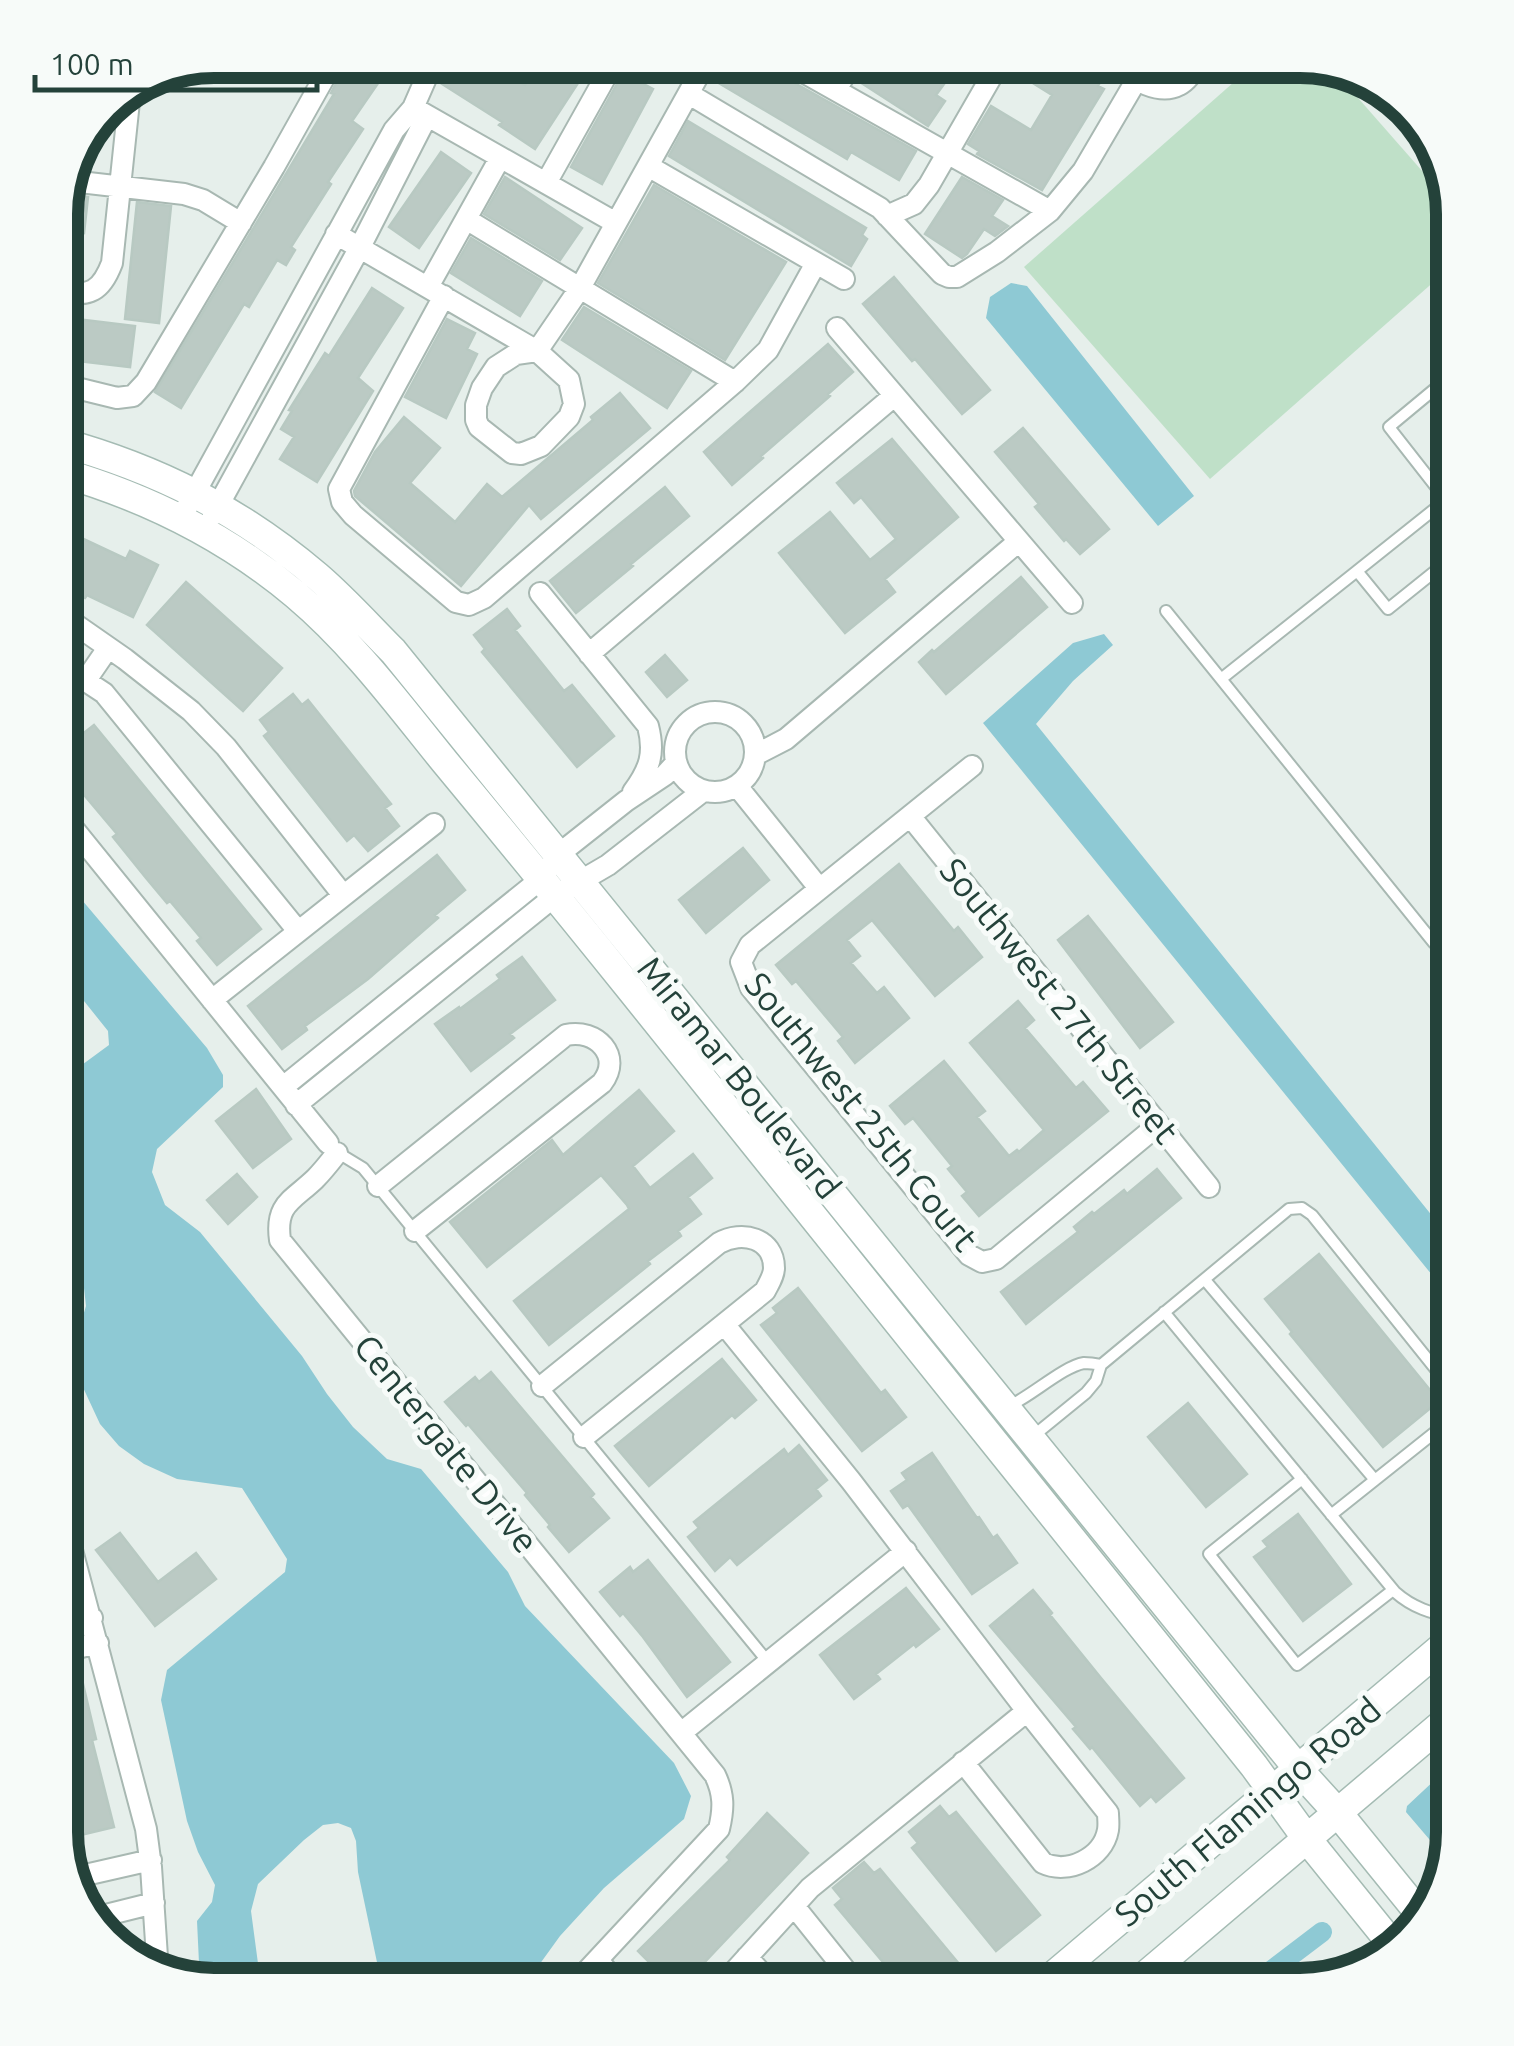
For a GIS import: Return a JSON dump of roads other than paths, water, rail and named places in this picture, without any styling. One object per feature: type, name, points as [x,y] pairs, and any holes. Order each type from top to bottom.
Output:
[{"type":"street","points":[[78,388],[118,398],[133,396],[146,382],[324,78]]},
{"type":"street","points":[[199,512],[294,368],[360,247],[420,112],[429,78]]},
{"type":"street","points":[[546,183],[606,78]]},
{"type":"street","points":[[537,352],[580,288],[698,78]]},
{"type":"street","points":[[814,78],[1050,211]]},
{"type":"street","points":[[836,90],[843,78]]},
{"type":"street","points":[[887,216],[914,204],[991,78]]},
{"type":"street","points":[[689,94],[880,208],[942,274],[957,277],[1050,211],[1083,171],[1137,79],[1167,89],[1188,78]]},
{"type":"street","points":[[78,295],[90,293],[107,277],[112,263],[128,108]]},
{"type":"street","points":[[420,112],[616,223]]},
{"type":"street","points":[[199,512],[270,356],[336,234],[394,130],[420,112]]},
{"type":"street","points":[[500,158],[466,219],[436,292],[339,489],[342,502],[354,515],[456,602],[470,605],[484,598],[735,382],[768,350],[816,263]]},
{"type":"street","points":[[648,166],[844,279]]},
{"type":"street","points":[[81,182],[184,194],[204,200],[241,223]]},
{"type":"street","points":[[466,219],[735,382]]},
{"type":"street","points":[[336,234],[537,352],[569,380],[574,404],[569,417],[541,446],[521,454],[512,453],[479,427],[476,405],[496,368],[516,354],[537,352]]},
{"type":"street","points":[[836,328],[1072,603]]},
{"type":"street","points":[[270,356],[294,368]]},
{"type":"street","points":[[590,654],[894,396]]},
{"type":"street","name":"Miramar Boulevard","points":[[78,448],[130,465],[199,512],[318,577],[393,651],[1299,1770],[1414,1907]]},
{"type":"street","name":"Miramar Boulevard","points":[[78,477],[199,512],[343,638],[989,1436],[1386,1937]]},
{"type":"street","points":[[755,755],[786,739],[1018,541]]},
{"type":"street","points":[[540,593],[648,726],[652,758],[647,774],[626,801]]},
{"type":"street","points":[[78,626],[191,710],[226,746],[344,895]]},
{"type":"street","points":[[86,680],[108,648]]},
{"type":"street","points":[[78,675],[104,693],[298,931]]},
{"type":"street","points":[[718,712],[741,721],[754,743],[755,755],[753,767],[738,786],[715,793],[691,785],[676,763],[675,750],[684,727],[694,718],[718,712]]},
{"type":"street","points":[[648,726],[678,738]]},
{"type":"street","points":[[548,887],[559,854],[665,776],[676,763]]},
{"type":"street","points":[[738,786],[819,888],[972,766]]},
{"type":"street","points":[[290,1096],[548,887],[580,882],[608,865],[703,790]]},
{"type":"street","name":"Southwest 27th Street","points":[[910,816],[1209,1187]]},
{"type":"street","points":[[212,1000],[434,824]]},
{"type":"street","points":[[78,834],[332,1148]]},
{"type":"street","name":"Southwest 25th Court","points":[[819,888],[750,945],[741,962],[751,988],[968,1255],[982,1262],[996,1259],[1158,1126]]},
{"type":"street","points":[[378,1186],[566,1035],[577,1032],[593,1037],[605,1047],[610,1073],[602,1083],[416,1231]]},
{"type":"street","name":"Centergate Drive","points":[[332,1148],[314,1180],[282,1210],[278,1224],[280,1240],[715,1774],[723,1792],[724,1812],[718,1829],[590,1968]]},
{"type":"street","points":[[542,1386],[720,1243],[728,1238],[756,1238],[766,1246],[775,1272],[765,1290],[584,1437]]},
{"type":"street","points":[[724,1324],[1108,1813],[1108,1832],[1098,1850],[1074,1867],[1054,1868],[1043,1863],[964,1762]]},
{"type":"street","points":[[681,1733],[906,1552]]},
{"type":"street","points":[[78,1568],[146,1829],[157,1956]]},
{"type":"street","points":[[78,1622],[92,1618]]},
{"type":"street","points":[[78,1648],[98,1643]]},
{"type":"street","name":"South Flamingo Road","points":[[1063,1968],[1436,1652]]},
{"type":"street","points":[[737,1968],[810,1888],[1027,1711]]},
{"type":"street","name":"South Flamingo Road","points":[[1154,1968],[1436,1729]]},
{"type":"street","points":[[85,1875],[151,1860]]},
{"type":"street","points":[[106,1915],[154,1903]]},
{"type":"street","points":[[794,1906],[844,1968]]},
{"type":"street","points":[[747,1957],[757,1968]]},
{"type":"street","points":[[598,1960],[604,1968]]},
{"type":"lane","points":[[1436,391],[1389,428],[1436,487]]},
{"type":"lane","points":[[1221,679],[1436,508]]},
{"type":"lane","points":[[1357,571],[1388,609],[1436,570]]},
{"type":"lane","points":[[1166,611],[1436,945]]},
{"type":"lane","points":[[332,1148],[355,1161],[378,1186],[768,1662]]},
{"type":"lane","points":[[989,1436],[1017,1420],[1086,1392],[1096,1382],[1101,1365],[1289,1209],[1302,1208],[1312,1215],[1436,1370]]},
{"type":"lane","points":[[1205,1280],[1375,1480]]},
{"type":"lane","points":[[1164,1312],[1394,1590],[1408,1604],[1436,1614]]},
{"type":"lane","points":[[1017,1420],[1027,1397],[1075,1366],[1101,1365]]},
{"type":"lane","points":[[1331,1514],[1436,1432]]},
{"type":"lane","points":[[1302,1479],[1209,1554],[1297,1665],[1394,1590]]},
{"type":"water","points":[[1011,283],[1027,286],[1194,496],[1158,526],[986,318],[990,297]]},
{"type":"water","points":[[1104,634],[1113,645],[1073,681],[1036,724],[1436,1221],[1436,1280],[983,723],[1073,643]]},
{"type":"water","points":[[78,895],[207,1048],[223,1075],[223,1087],[157,1149],[152,1172],[165,1205],[200,1232],[302,1356],[353,1427],[387,1459],[421,1469],[508,1572],[525,1606],[674,1763],[691,1796],[684,1819],[604,1888],[537,1968],[378,1968],[358,1872],[356,1841],[351,1828],[338,1823],[323,1825],[258,1884],[251,1911],[259,1968],[199,1967],[197,1921],[212,1902],[215,1885],[187,1821],[161,1700],[167,1670],[285,1572],[287,1559],[242,1488],[177,1479],[144,1464],[119,1446],[100,1424],[80,1381],[78,1332],[86,1306],[83,1279],[78,1275],[78,1068],[109,1045],[108,1031],[78,994]]},
{"type":"water","points":[[1436,1779],[1435,1846],[1406,1812],[1407,1806]]},
{"type":"waterway","points":[[1275,1968],[1322,1932]]}]
